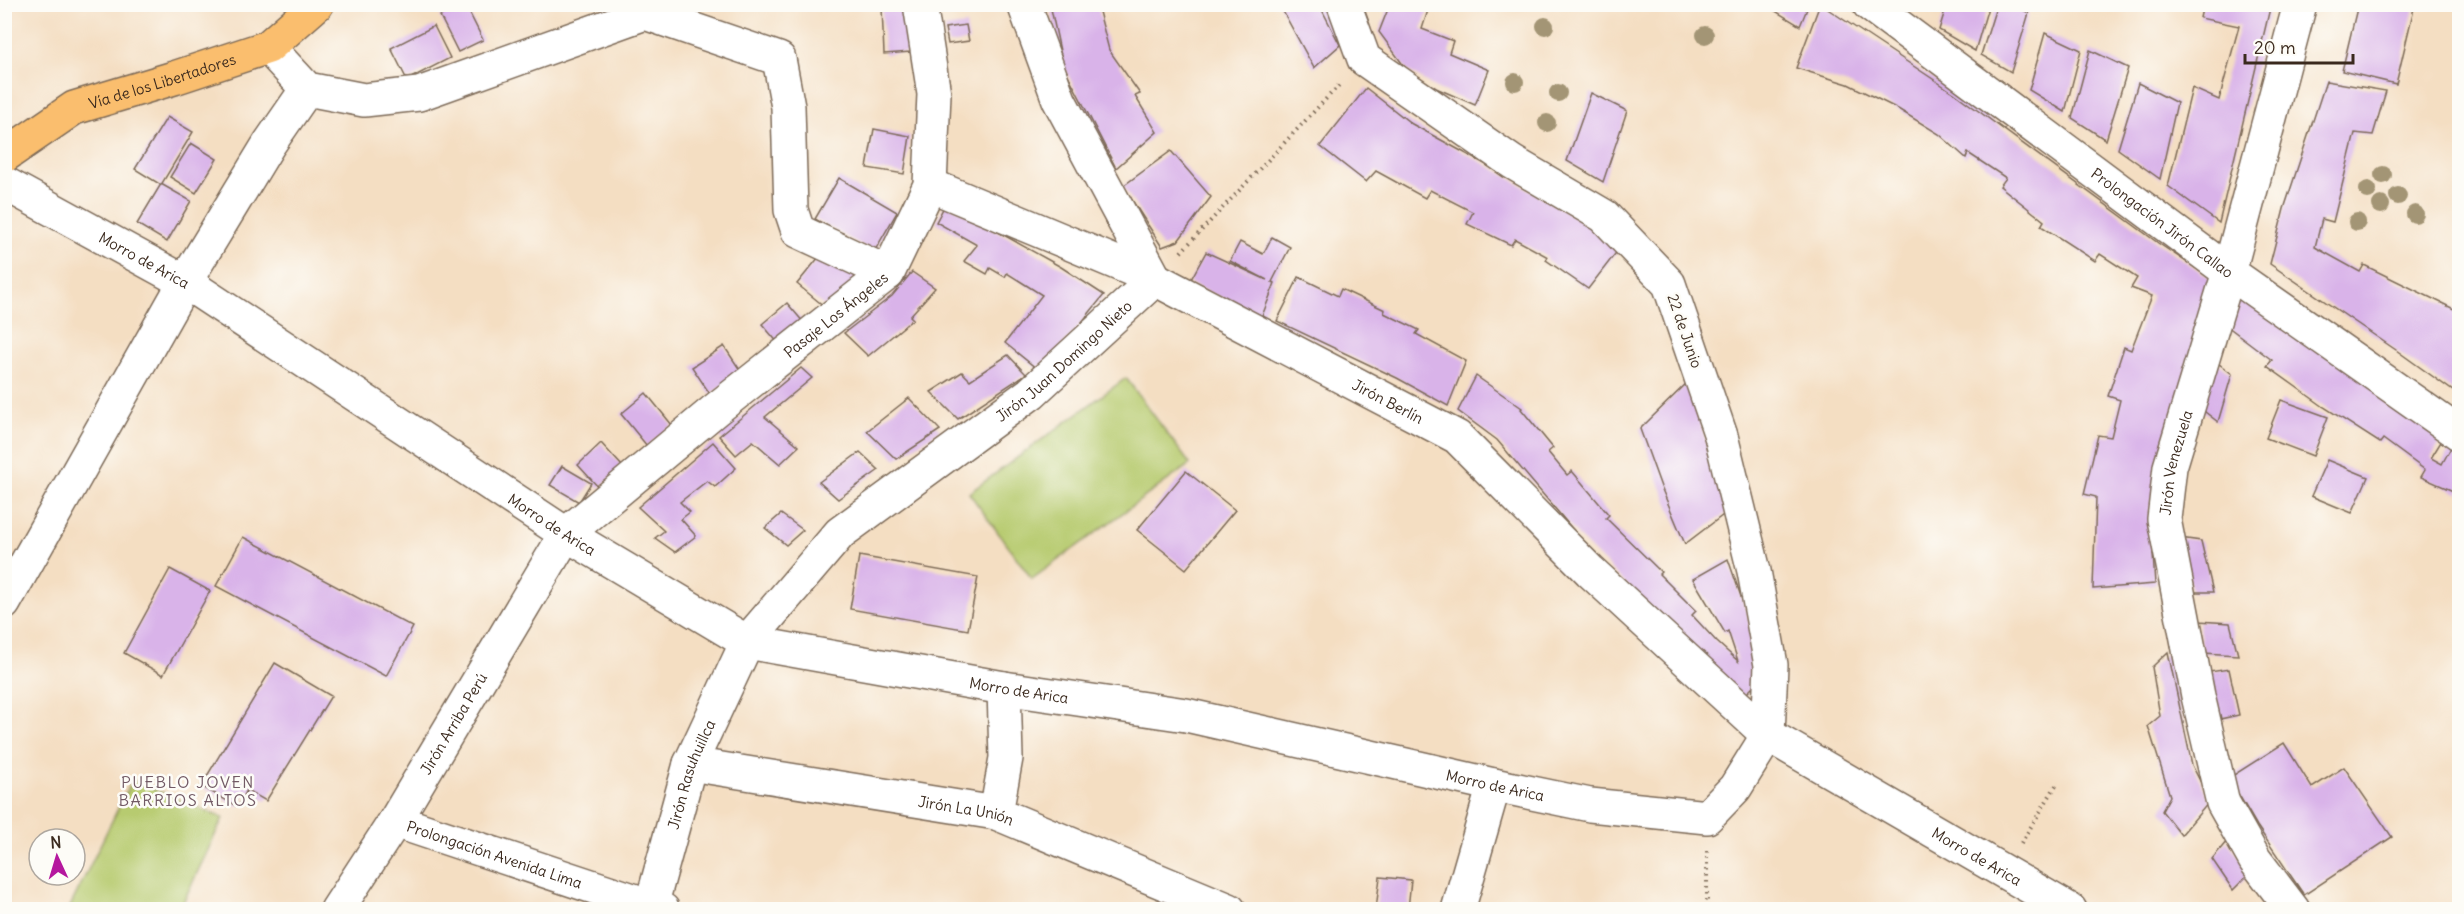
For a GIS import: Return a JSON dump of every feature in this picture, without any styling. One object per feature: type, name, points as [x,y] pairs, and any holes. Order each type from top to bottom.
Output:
[{"type":"highway","name":"Vía de los Libertadores","points":[[4,156],[74,108],[268,47],[317,4]]},
{"type":"street","name":"Pasaje Los Ángeles","points":[[566,534],[715,410],[888,273],[930,185],[934,94],[920,4]]},
{"type":"street","points":[[1024,4],[1059,100],[1155,279]]},
{"type":"street","points":[[1344,4],[1364,59]]},
{"type":"street","name":"Prolongación Jirón Callao","points":[[1869,4],[2229,272],[2460,434]]},
{"type":"street","name":"Jirón Venezuela","points":[[2293,909],[2255,860],[2223,803],[2198,696],[2164,519],[2170,467],[2229,272],[2300,4]]},
{"type":"street","points":[[268,47],[307,89],[364,100],[419,94],[645,13],[779,59],[788,107],[791,210],[798,231],[888,273]]},
{"type":"street","name":"22 de Junio","points":[[1364,59],[1512,162],[1604,216],[1669,284],[1721,436],[1754,571],[1771,665],[1768,735]]},
{"type":"street","points":[[4,603],[184,282],[269,144],[307,89]]},
{"type":"street","name":"Morro de Arica","points":[[4,183],[184,282],[566,534],[747,642],[1004,688],[1186,715],[1590,805],[1707,817]]},
{"type":"street","name":"Jirón Berlín","points":[[930,185],[1155,279],[1457,437],[1590,571],[1768,735]]},
{"type":"street","name":"Jirón Juan Domingo Nieto","points":[[747,642],[840,533],[1031,393],[1155,279]]},
{"type":"street","name":"Jirón Arriba Perú","points":[[337,909],[395,821],[566,534]]},
{"type":"street","name":"Jirón Rasuhuillca","points":[[654,908],[690,764],[747,642]]},
{"type":"street","points":[[996,813],[1006,758],[1004,688]]},
{"type":"street","points":[[1707,817],[1735,788],[1768,735]]},
{"type":"street","name":"Morro de Arica","points":[[1768,735],[2070,909]]},
{"type":"street","name":"Jirón La Unión","points":[[690,764],[996,813],[1229,909]]},
{"type":"street","points":[[1458,909],[1494,785]]},
{"type":"street","name":"Prolongación Avenida Lima","points":[[395,821],[654,908]]},
{"type":"path","points":[[1155,279],[1364,59]]},
{"type":"path","points":[[2004,871],[2057,784]]},
{"type":"path","points":[[1707,817],[1707,909]]},
{"type":"green space","points":[[1126,378],[1190,464],[1032,579],[969,493]]},
{"type":"green space","points":[[132,780],[223,818],[180,909],[69,909],[80,887],[87,887],[87,872]]},
{"type":"building","points":[[465,4],[483,40],[458,52],[440,16]]},
{"type":"building","points":[[1050,4],[1097,4],[1109,50],[1140,94],[1135,96],[1157,132],[1116,168],[1063,65]]},
{"type":"building","points":[[1279,4],[1319,4],[1340,45],[1314,68]]},
{"type":"building","points":[[1390,4],[1430,4],[1422,29],[1453,41],[1449,53],[1489,70],[1475,105],[1436,88],[1407,70],[1379,32]]},
{"type":"building","points":[[1764,4],[1809,4],[1800,26]]},
{"type":"building","points":[[1820,4],[1954,93],[2158,243],[2213,280],[2150,509],[2155,584],[2093,589],[2096,497],[2084,494],[2098,435],[2111,437],[2120,400],[2108,396],[2124,347],[2131,350],[2152,296],[2131,288],[2137,278],[2100,254],[2095,261],[2041,226],[2044,221],[2000,186],[2006,178],[1968,153],[1966,158],[1939,134],[1898,109],[1848,84],[1796,68]]},
{"type":"building","points":[[1947,4],[1989,4],[1975,51],[1939,30]]},
{"type":"building","points":[[1997,4],[2011,4],[2029,13],[2011,72],[1981,55]]},
{"type":"building","points":[[2203,4],[2271,4],[2219,223],[2168,186],[2192,88],[2219,100],[2239,26],[2200,18]]},
{"type":"building","points":[[2358,4],[2415,4],[2396,84],[2342,71]]},
{"type":"building","points":[[908,6],[911,52],[884,54],[882,8]]},
{"type":"building","points":[[966,25],[969,41],[948,44],[945,28]]},
{"type":"building","points":[[434,26],[450,58],[407,80],[391,48]]},
{"type":"building","points":[[2045,33],[2081,50],[2065,112],[2029,90]]},
{"type":"building","points":[[2090,50],[2128,68],[2106,140],[2072,118]]},
{"type":"building","points":[[2326,81],[2386,91],[2373,135],[2355,133],[2333,222],[2322,219],[2315,247],[2360,272],[2364,265],[2460,312],[2460,396],[2270,264],[2284,209]]},
{"type":"building","points":[[2138,83],[2177,103],[2160,179],[2118,149]]},
{"type":"building","points":[[1366,88],[1412,124],[1494,169],[1622,245],[1588,289],[1546,260],[1548,257],[1515,239],[1511,245],[1467,224],[1473,212],[1430,190],[1425,198],[1376,171],[1366,182],[1320,146]]},
{"type":"building","points":[[1591,93],[1627,111],[1603,182],[1567,161]]},
{"type":"building","points":[[167,117],[193,132],[161,185],[135,169]]},
{"type":"building","points":[[874,129],[910,136],[904,174],[867,168]]},
{"type":"building","points":[[191,143],[217,159],[196,193],[170,177]]},
{"type":"building","points":[[1171,151],[1211,197],[1178,241],[1162,247],[1123,186]]},
{"type":"building","points":[[839,178],[897,212],[874,252],[815,219]]},
{"type":"building","points":[[161,184],[191,201],[167,242],[137,224]]},
{"type":"building","points":[[946,203],[1061,267],[1104,295],[1055,355],[1036,368],[1005,343],[1042,295],[1007,273],[1005,277],[990,268],[987,274],[964,261],[977,245],[936,222]]},
{"type":"building","points":[[1272,237],[1290,247],[1272,282],[1275,283],[1262,316],[1189,283],[1206,252],[1267,280],[1230,261],[1240,242],[1263,254]]},
{"type":"building","points":[[828,246],[861,274],[830,311],[797,284]]},
{"type":"building","points":[[912,272],[935,288],[910,316],[913,319],[868,356],[844,333],[892,296]]},
{"type":"building","points":[[1299,277],[1338,296],[1341,289],[1385,310],[1384,313],[1419,330],[1416,334],[1466,361],[1448,406],[1397,378],[1277,321]]},
{"type":"building","points":[[2235,286],[2444,437],[2431,458],[2442,464],[2453,444],[2460,448],[2460,494],[2421,477],[2425,470],[2383,439],[2380,443],[2267,366],[2272,360],[2223,323]]},
{"type":"building","points":[[787,303],[804,323],[779,344],[762,324]]},
{"type":"building","points":[[724,346],[742,373],[710,394],[692,367]]},
{"type":"building","points":[[1008,355],[1026,374],[958,419],[931,392],[962,372],[970,380]]},
{"type":"building","points":[[2214,360],[2232,374],[2218,422],[2200,408]]},
{"type":"building","points":[[801,368],[812,378],[765,417],[799,446],[780,464],[753,441],[736,455],[719,436]]},
{"type":"building","points":[[1476,376],[1522,408],[1553,448],[1548,452],[1567,475],[1572,471],[1609,515],[1606,518],[1661,572],[1659,574],[1696,611],[1692,615],[1738,661],[1728,631],[1725,633],[1693,579],[1728,559],[1748,617],[1758,682],[1741,699],[1581,539],[1497,440],[1458,411]]},
{"type":"building","points":[[1688,382],[1727,512],[1685,544],[1640,429]]},
{"type":"building","points":[[646,393],[672,425],[647,446],[621,414]]},
{"type":"building","points":[[909,398],[940,430],[896,459],[867,431]]},
{"type":"building","points":[[2281,400],[2328,417],[2313,456],[2266,438]]},
{"type":"building","points":[[713,442],[736,468],[715,487],[707,481],[680,502],[690,512],[681,519],[696,536],[675,552],[655,538],[664,531],[638,507]]},
{"type":"building","points":[[601,443],[623,467],[599,488],[578,465]]},
{"type":"building","points":[[860,452],[879,470],[838,499],[819,482]]},
{"type":"building","points":[[2327,460],[2368,477],[2352,513],[2311,496]]},
{"type":"building","points":[[562,466],[591,483],[579,502],[550,485]]},
{"type":"building","points":[[1186,471],[1235,510],[1186,569],[1137,530]]},
{"type":"building","points":[[781,514],[803,530],[786,545],[765,528]]},
{"type":"building","points":[[243,537],[413,627],[386,676],[216,586]]},
{"type":"building","points":[[2180,538],[2201,541],[2213,592],[2192,592]]},
{"type":"building","points":[[859,556],[978,577],[968,630],[850,609]]},
{"type":"building","points":[[170,569],[210,591],[163,675],[124,653]]},
{"type":"building","points":[[2198,621],[2230,623],[2238,655],[2203,653]]},
{"type":"building","points":[[2168,652],[2192,765],[2210,801],[2181,835],[2162,811],[2170,796],[2148,726],[2160,716],[2152,667]]},
{"type":"building","points":[[275,663],[331,696],[266,801],[247,790],[238,807],[201,786]]},
{"type":"building","points":[[2229,669],[2239,715],[2220,719],[2209,672]]},
{"type":"building","points":[[2284,743],[2312,788],[2344,767],[2392,837],[2304,895],[2257,826],[2229,778]]},
{"type":"building","points":[[2227,841],[2251,872],[2233,890],[2212,859]]},
{"type":"building","points":[[1380,877],[1411,880],[1408,909],[1376,909]]},
{"type":"district","name":"PUEBLO JOVEN BARRIOS ALTOS","points":[[188,791]]}]
